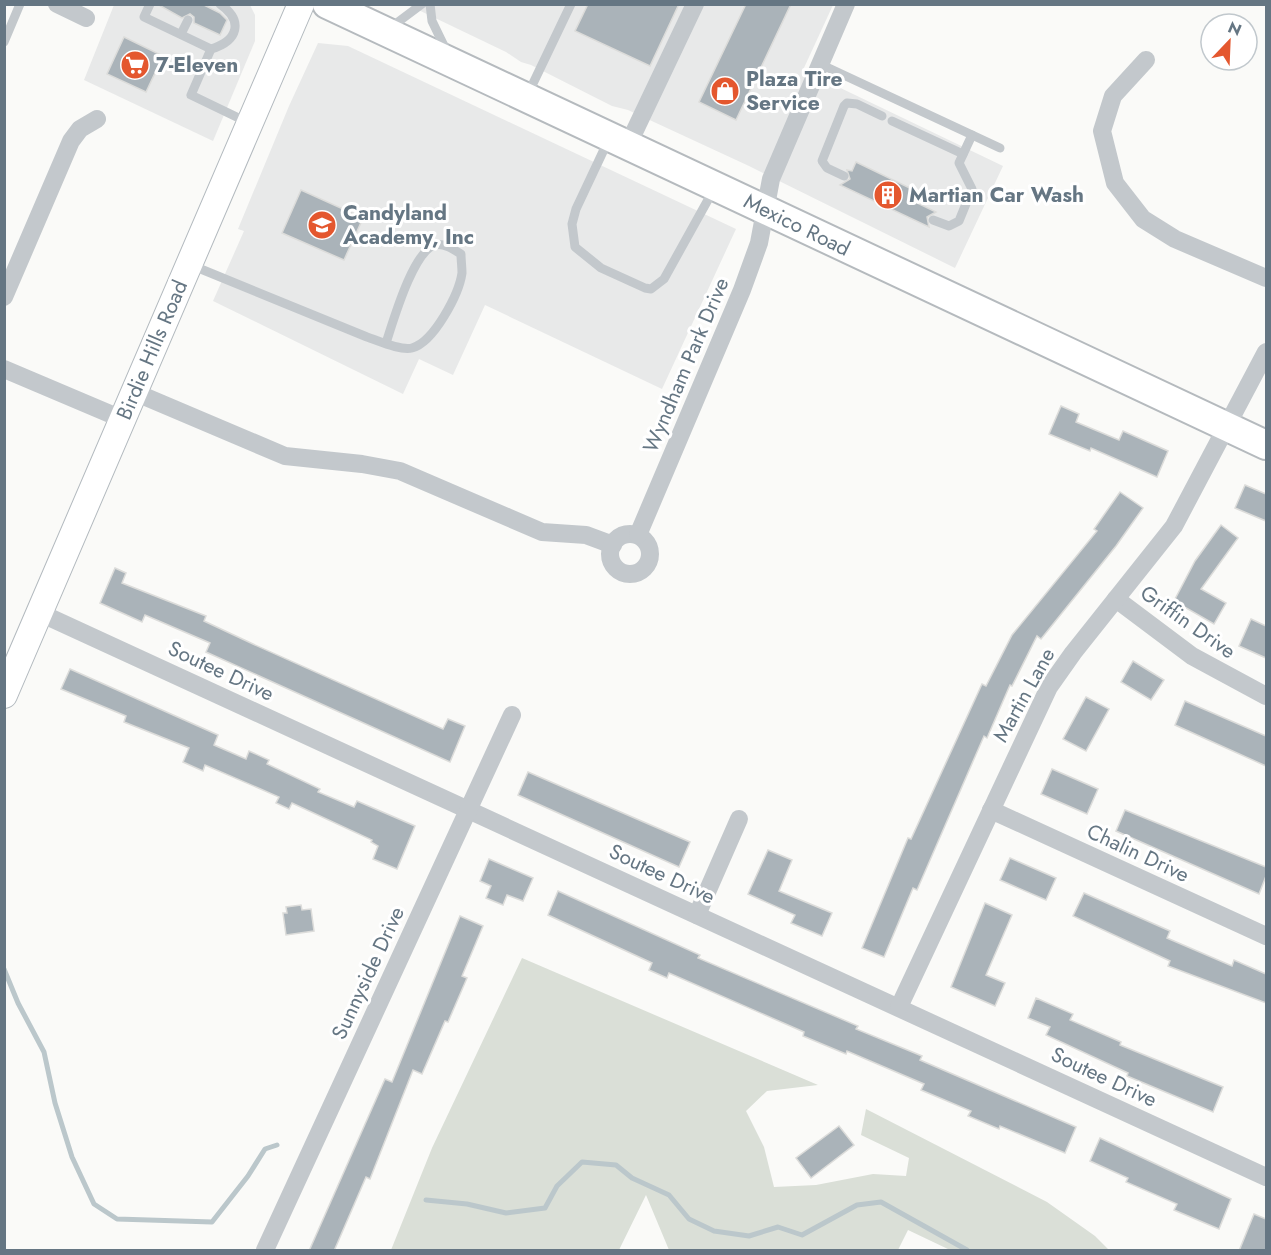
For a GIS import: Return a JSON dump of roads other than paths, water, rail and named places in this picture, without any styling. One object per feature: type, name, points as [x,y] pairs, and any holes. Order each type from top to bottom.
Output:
[{"type":"main road","name":"Birdie Hills Road","points":[[4,695],[301,4]]},
{"type":"main road","name":"Mexico Road","points":[[327,4],[1266,445]]},
{"type":"main road","points":[[371,4],[384,32]]},
{"type":"street","points":[[57,4],[86,18]]},
{"type":"street","points":[[620,140],[695,4]]},
{"type":"street","name":"Wyndham Park Drive","points":[[638,535],[742,290],[759,243],[771,179],[846,5]]},
{"type":"street","points":[[1146,60],[1113,96],[1102,131],[1115,183],[1143,219],[1174,238],[1266,278]]},
{"type":"street","points":[[4,297],[71,141],[81,129],[97,119]]},
{"type":"street","name":"Martin Lane","points":[[899,1007],[1049,687],[1174,526],[1266,352]]},
{"type":"street","points":[[4,369],[122,419]]},
{"type":"street","points":[[134,392],[285,456],[362,464],[400,471],[542,532],[586,535],[613,545]]},
{"type":"street","points":[[624,535],[638,535],[648,544],[649,562],[640,572],[628,574],[616,569],[610,556],[613,545],[624,535]]},
{"type":"street","name":"Griffin Drive","points":[[1116,599],[1192,656],[1266,696]]},
{"type":"street","name":"Soutee Drive","points":[[40,613],[1266,1177]]},
{"type":"street","name":"Sunnyside Drive","points":[[264,1251],[512,715]]},
{"type":"street","name":"Chalin Drive","points":[[991,810],[1266,936]]},
{"type":"street","points":[[697,915],[739,819]]},
{"type":"lane","points":[[4,42],[20,4]]},
{"type":"lane","points":[[150,4],[144,17],[211,49],[224,45],[236,27],[236,19],[220,4]]},
{"type":"lane","points":[[384,32],[422,4]]},
{"type":"lane","points":[[430,4],[432,21],[454,65]]},
{"type":"lane","points":[[526,98],[571,4]]},
{"type":"lane","points":[[181,34],[188,20]]},
{"type":"lane","points":[[211,49],[191,95],[250,123]]},
{"type":"lane","points":[[820,64],[1000,148]]},
{"type":"lane","points":[[844,176],[827,168],[822,162],[844,106],[847,103],[857,104],[882,116]]},
{"type":"lane","points":[[892,120],[961,159],[972,189],[959,221],[949,226],[933,220]]},
{"type":"lane","points":[[961,159],[972,135]]},
{"type":"lane","points":[[620,140],[572,224],[575,247],[601,268],[651,290],[657,286],[664,279],[716,186]]},
{"type":"lane","points":[[189,264],[270,299],[386,343],[410,349],[423,344],[440,326],[462,274],[460,254],[449,247],[436,245],[425,251],[396,312],[386,343]]},
{"type":"waterway","points":[[4,969],[18,1003],[44,1052],[55,1103],[72,1157],[94,1204],[117,1219],[212,1222],[248,1176],[265,1149],[277,1145]]},
{"type":"waterway","points":[[426,1200],[467,1204],[506,1213],[545,1208],[557,1186],[582,1162],[616,1165],[632,1178],[669,1195],[689,1219],[714,1231],[749,1236],[778,1227],[802,1235],[857,1205],[881,1202],[967,1250]]},
{"type":"place","name":"7-Eleven","points":[[135,65]]},
{"type":"place","name":"Plaza Tire Service","points":[[725,91]]},
{"type":"place","name":"Martian Car Wash","points":[[888,195]]},
{"type":"place","name":"Candyland Academy, Inc","points":[[322,225]]}]
